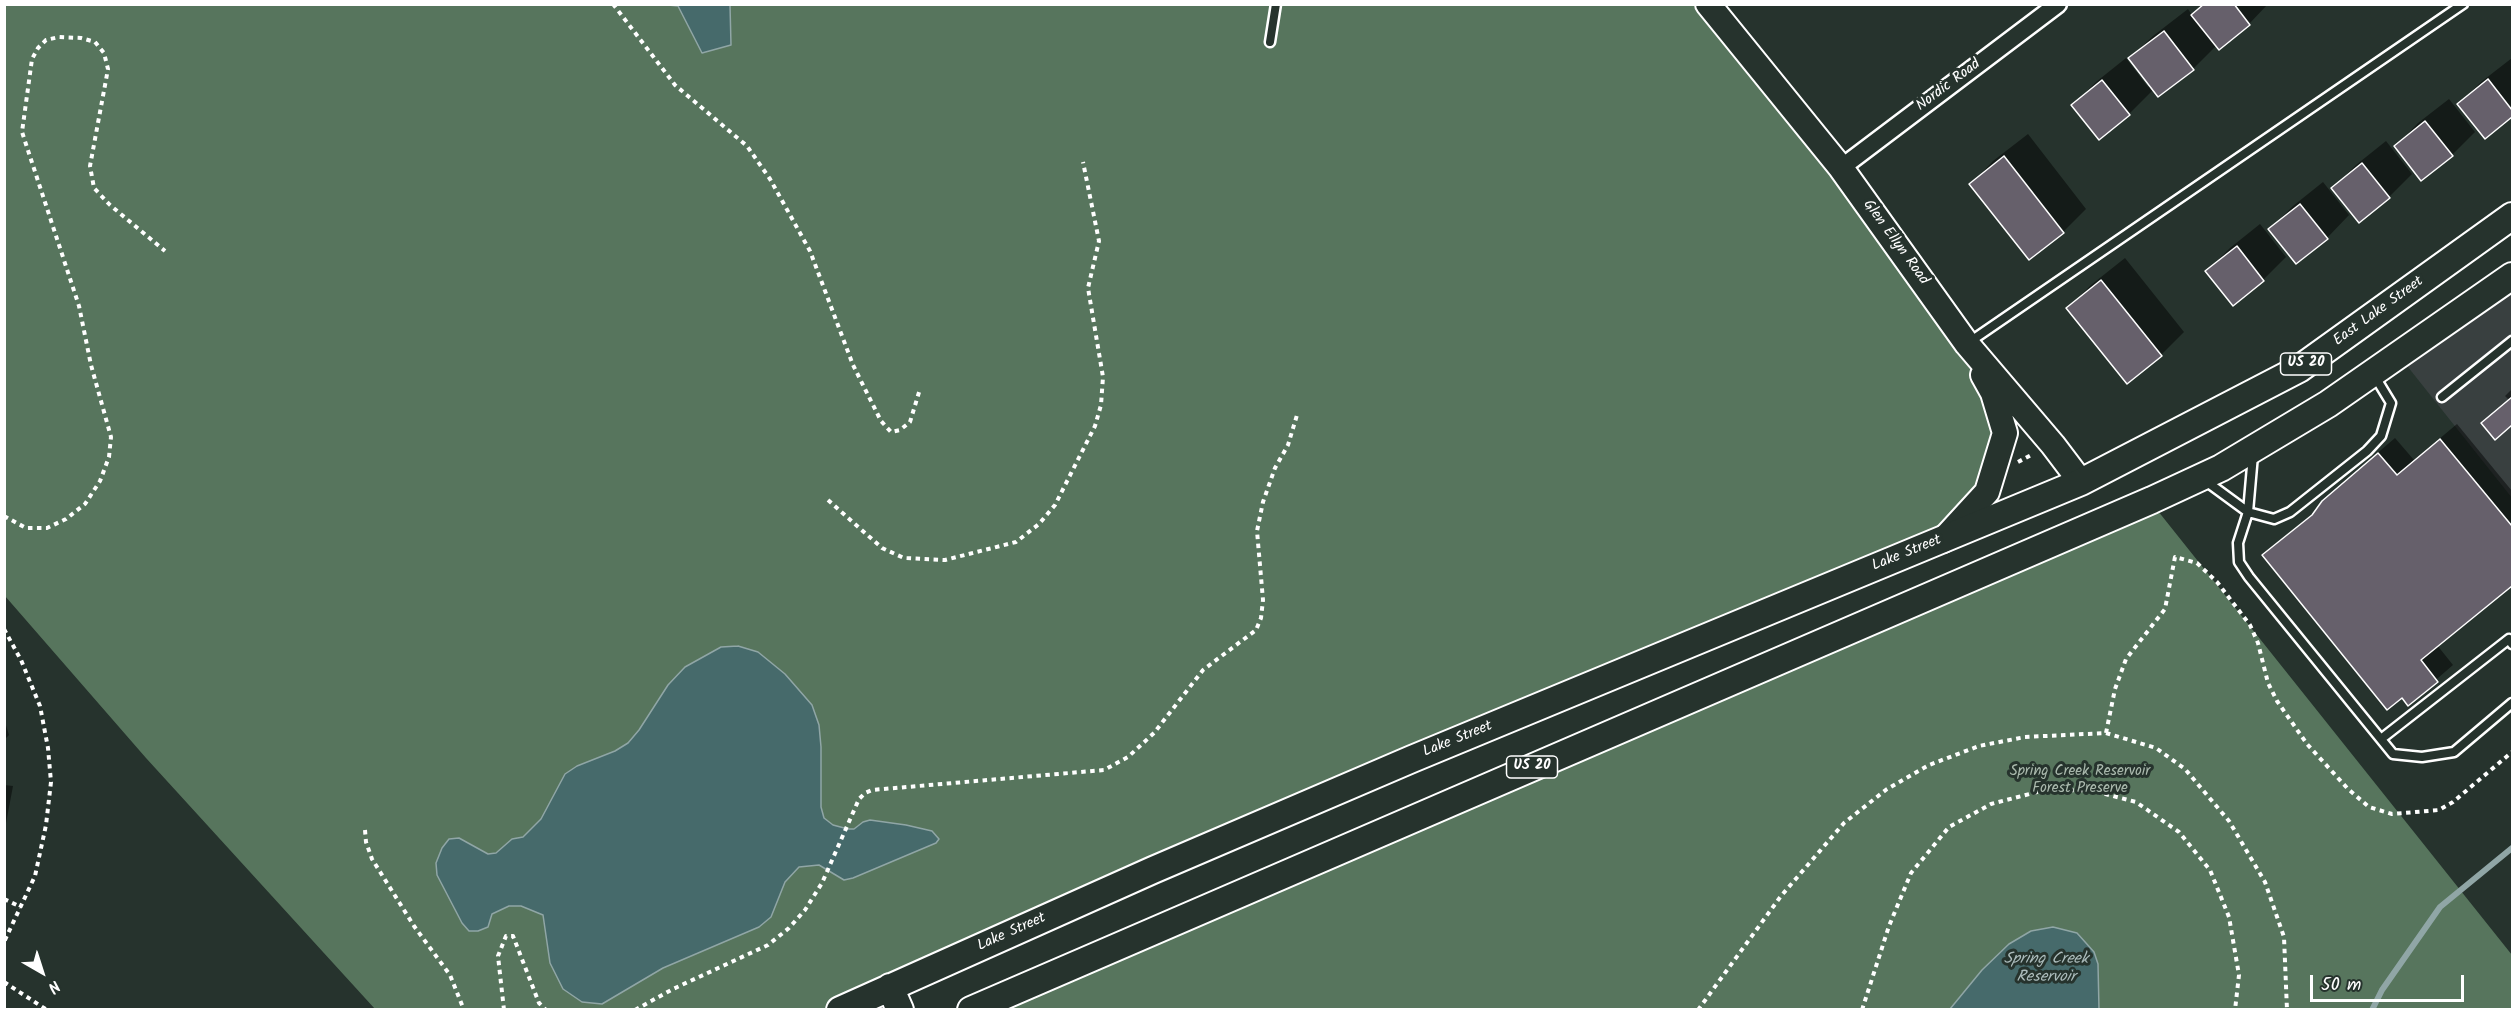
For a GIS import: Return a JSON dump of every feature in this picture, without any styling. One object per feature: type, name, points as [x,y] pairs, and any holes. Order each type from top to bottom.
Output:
[{"type":"main road","name":"East Lake Street","points":[[2081,482],[2299,369],[2512,216]]},
{"type":"main road","name":"US 20","points":[[971,1010],[2200,478],[2254,449],[2328,404],[2512,276]]},
{"type":"main road","points":[[2081,482],[2092,525]]},
{"type":"main road","name":"Lake Street","points":[[840,1010],[895,998],[1412,759],[2081,482]]},
{"type":"street","name":"Glen Ellyn Road","points":[[1708,4],[1841,168],[1967,344],[2053,445],[2081,482]]},
{"type":"street","name":"Nordic Road","points":[[1841,168],[2058,4]]},
{"type":"street","points":[[1942,540],[1987,492],[2005,432],[1993,393],[1967,344]]},
{"type":"lane","points":[[1270,42],[1276,4]]},
{"type":"lane","points":[[1967,344],[2463,4]]},
{"type":"lane","points":[[2442,398],[2512,341]]},
{"type":"lane","points":[[2200,478],[2248,512],[2274,519],[2290,512],[2367,451],[2381,436],[2391,403],[2373,373]]},
{"type":"lane","points":[[2254,449],[2248,512],[2238,543],[2239,562],[2248,577],[2393,754],[2422,757],[2454,752],[2512,703]]},
{"type":"lane","points":[[2381,739],[2508,639],[2512,644]]},
{"type":"path","points":[[613,4],[675,85],[747,146],[770,179],[810,250],[853,365],[881,421],[891,432],[900,430],[910,422],[920,389]]},
{"type":"path","points":[[4,516],[26,528],[47,528],[66,519],[85,504],[100,481],[109,457],[111,437],[91,365],[79,306],[22,132],[32,59],[46,40],[59,37],[81,38],[95,42],[104,53],[108,69],[90,166],[94,188],[110,206],[165,251]]},
{"type":"path","points":[[828,500],[882,548],[904,558],[945,560],[1016,542],[1040,524],[1055,505],[1095,426],[1101,405],[1103,377],[1088,288],[1099,241],[1083,162]]},
{"type":"path","points":[[635,1010],[673,989],[768,945],[789,928],[822,884],[860,799],[872,790],[1104,770],[1128,757],[1154,733],[1203,670],[1256,630],[1262,618],[1263,600],[1257,531],[1263,502],[1275,468],[1288,445],[1297,415]]},
{"type":"path","points":[[2012,465],[2042,450]]},
{"type":"path","points":[[2106,733],[2115,689],[2126,659],[2165,609],[2175,557],[2197,563],[2217,582],[2250,625],[2258,643],[2268,683],[2277,701],[2307,744],[2348,789],[2369,807],[2392,814],[2439,810],[2453,802],[2512,752]]},
{"type":"path","points":[[4,629],[21,660],[40,706],[48,748],[51,782],[46,825],[35,876],[4,942]]},
{"type":"path","points":[[1698,1010],[1781,896],[1844,823],[1887,789],[1929,765],[1979,746],[2025,737],[2106,733],[2156,748],[2185,769],[2229,822],[2265,882],[2284,937],[2287,1010]]},
{"type":"path","points":[[1862,1010],[1889,926],[1911,873],[1949,827],[1990,804],[2041,791],[2090,789],[2136,802],[2179,832],[2210,870],[2229,917],[2239,975],[2235,1010]]},
{"type":"path","points":[[365,830],[372,860],[414,926],[450,975],[464,1010]]},
{"type":"path","points":[[4,899],[21,908]]},
{"type":"path","points":[[504,1010],[498,956],[506,936],[513,936],[539,1003],[546,1010]]},
{"type":"path","points":[[4,982],[46,1010]]},
{"type":"shaded area","points":[[2512,285],[2512,498],[2404,362]]},
{"type":"green space","points":[[4,5],[1698,5],[1833,174],[1960,351],[1980,386],[1992,424],[1990,453],[1975,489],[1938,530],[826,1009],[375,1009],[146,758],[5,596]]},
{"type":"green space","name":"Spring Creek Reservoir Forest Preserve","points":[[2150,501],[2512,955],[2512,1010],[979,1010]]},
{"type":"water","points":[[668,5],[730,5],[731,45],[702,53],[678,6]]},
{"type":"water","points":[[738,646],[758,652],[785,674],[812,705],[819,725],[821,807],[824,818],[833,825],[848,829],[854,829],[870,820],[906,825],[932,831],[939,839],[936,843],[844,880],[819,865],[799,867],[785,882],[771,917],[759,927],[663,968],[602,1004],[582,1002],[563,989],[550,963],[543,915],[521,906],[509,906],[492,914],[488,927],[478,931],[469,931],[462,923],[437,875],[436,863],[442,848],[449,839],[459,838],[488,854],[496,853],[512,839],[523,837],[541,819],[565,774],[577,766],[615,751],[628,743],[668,685],[685,667],[721,647]]},
{"type":"water","name":"Spring Creek Reservoir","points":[[2053,927],[2077,933],[2094,952],[2098,964],[2099,1009],[1950,1009],[1982,970],[2009,944],[2031,931]]},
{"type":"building","points":[[2204,4],[2234,4],[2250,25],[2219,50],[2191,15]]},
{"type":"building","points":[[2164,31],[2194,70],[2158,97],[2128,58]]},
{"type":"building","points":[[2488,79],[2512,110],[2512,117],[2485,139],[2457,104]]},
{"type":"building","points":[[2102,80],[2130,115],[2099,140],[2071,105]]},
{"type":"building","points":[[2425,121],[2453,156],[2421,181],[2394,146]]},
{"type":"building","points":[[2004,156],[2064,233],[2029,260],[1969,184]]},
{"type":"building","points":[[2362,163],[2390,198],[2359,223],[2331,188]]},
{"type":"building","points":[[2300,204],[2328,239],[2296,264],[2268,229]]},
{"type":"building","points":[[2237,246],[2264,281],[2233,306],[2205,271]]},
{"type":"building","points":[[2101,280],[2162,356],[2127,384],[2066,308]]},
{"type":"building","points":[[2512,397],[2512,425],[2495,440],[2481,423]]},
{"type":"building","points":[[2440,439],[2512,526],[2512,586],[2421,660],[2438,682],[2408,706],[2402,698],[2387,710],[2262,555],[2312,515],[2322,501],[2378,453],[2397,475]]},
{"type":"waterway","points":[[2372,1010],[2382,990],[2440,907],[2512,848]]}]
